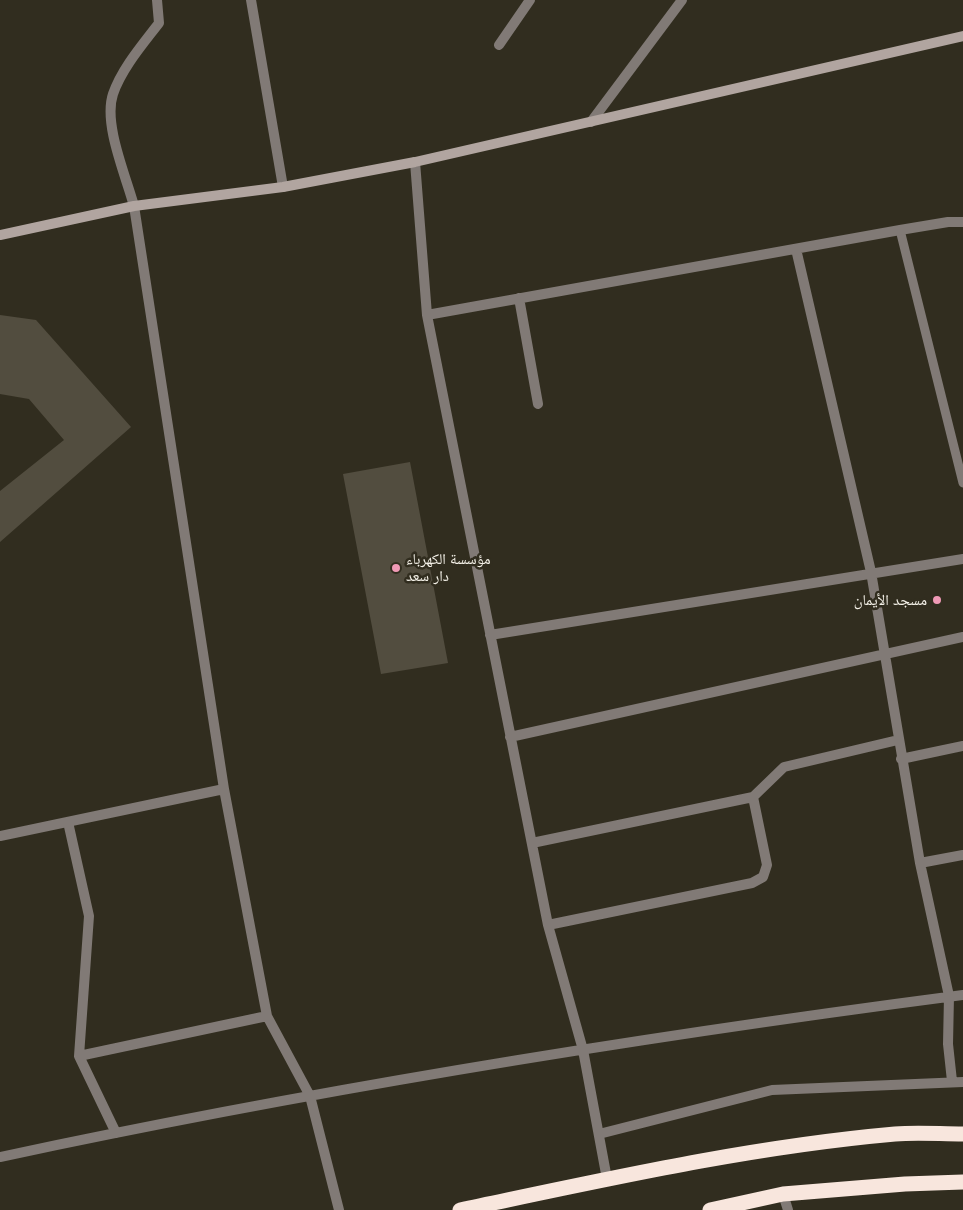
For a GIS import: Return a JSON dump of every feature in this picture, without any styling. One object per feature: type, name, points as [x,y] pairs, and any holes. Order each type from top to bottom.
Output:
[{"type":"highway","points":[[460,1210],[607,1179],[775,1149],[887,1135],[963,1134]]},
{"type":"highway","points":[[710,1210],[783,1194],[905,1184],[963,1182]]},
{"type":"street","points":[[157,0],[159,23],[133,57],[113,94],[110,119],[134,206],[224,789],[267,1016],[310,1096],[338,1210]]},
{"type":"street","points":[[250,0],[283,187]]},
{"type":"street","points":[[500,45],[530,0]]},
{"type":"street","points":[[591,122],[682,0]]},
{"type":"street","points":[[0,235],[134,206],[283,187],[415,162],[963,36]]},
{"type":"street","points":[[415,162],[427,314],[548,925],[583,1050],[607,1179]]},
{"type":"street","points":[[427,314],[900,230],[948,222],[963,222]]},
{"type":"street","points":[[599,1134],[772,1090],[958,1081],[948,1044],[949,996],[920,863],[898,740],[872,572],[796,249]]},
{"type":"street","points":[[519,298],[538,404]]},
{"type":"street","points":[[490,635],[872,572],[963,559]]},
{"type":"street","points":[[510,737],[963,637]]},
{"type":"street","points":[[532,843],[753,797],[784,767],[898,740]]},
{"type":"street","points":[[901,758],[963,746]]},
{"type":"street","points":[[0,836],[224,789]]},
{"type":"street","points":[[548,925],[752,882],[763,877],[767,865],[753,797]]},
{"type":"street","points":[[68,822],[89,916],[79,1056],[116,1132]]},
{"type":"street","points":[[920,863],[963,855]]},
{"type":"street","points":[[0,1158],[116,1132],[310,1096],[583,1050],[963,994]]},
{"type":"street","points":[[79,1056],[267,1016]]},
{"type":"street","points":[[783,1194],[788,1210]]},
{"type":"lane","points":[[900,230],[963,483]]},
{"type":"building","points":[[0,315],[36,320],[131,427],[0,542],[0,491],[64,440],[29,399],[0,394]]},
{"type":"building","name":"مؤسسة الكهرباء دار سعد","points":[[410,462],[448,663],[381,674],[343,474]]},
{"type":"place","name":"مؤسسة الكهرباء دار سعد","points":[[396,568]]},
{"type":"place","name":"مسجد الأيمان","points":[[937,600]]}]
